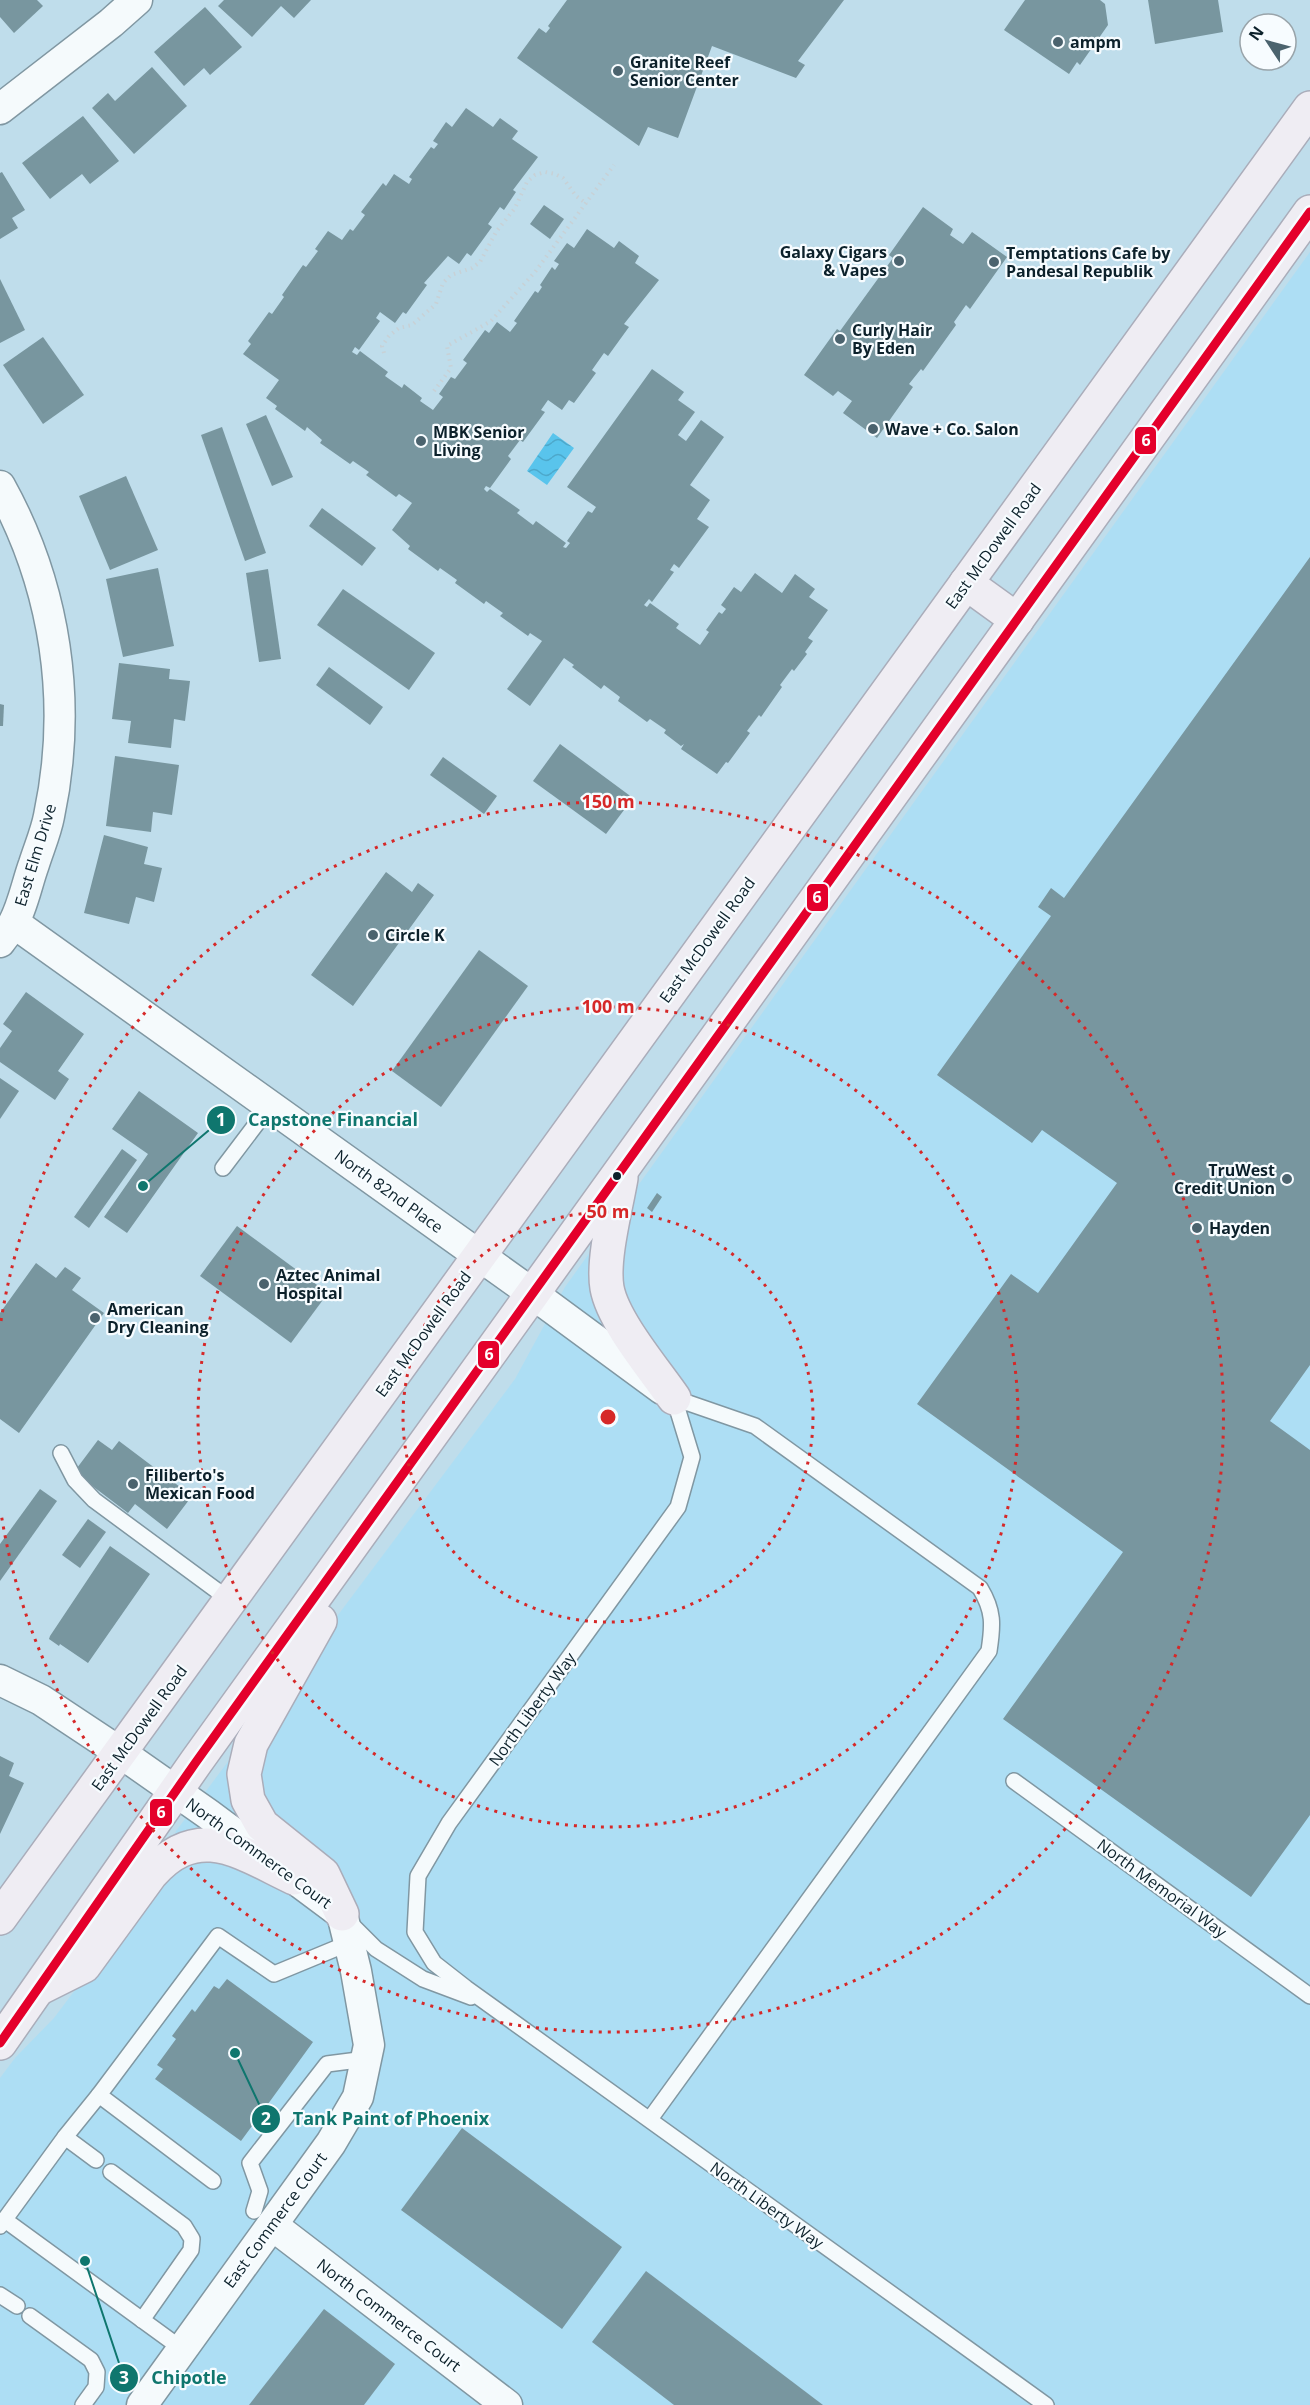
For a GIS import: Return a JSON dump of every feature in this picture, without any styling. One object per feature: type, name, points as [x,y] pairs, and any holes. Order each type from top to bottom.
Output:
[{"type":"main road","name":"East McDowell Road","points":[[0,1918],[121,1754],[1310,108]]},
{"type":"main road","points":[[0,2043],[175,1791],[1310,212]]},
{"type":"main road","points":[[966,583],[1017,621]]},
{"type":"main road","points":[[623,1169],[606,1269],[607,1289],[621,1322],[674,1398]]},
{"type":"main road","points":[[346,1929],[323,1874],[262,1825],[248,1800],[244,1774],[251,1744],[394,1488]]},
{"type":"main road","points":[[38,1989],[84,1966],[151,1875],[162,1862],[180,1850],[198,1844],[222,1846],[294,1878]]},
{"type":"street","points":[[0,109],[111,23],[137,0]]},
{"type":"street","name":"East Elm Drive","points":[[0,486],[16,515],[44,589],[55,641],[61,707],[58,756],[49,817],[7,933]]},
{"type":"street","name":"North 82nd Place","points":[[7,933],[270,1106],[674,1398]]},
{"type":"street","name":"North Commerce Court","points":[[0,1680],[41,1700],[175,1791],[294,1878],[346,1929]]},
{"type":"street","name":"East Commerce Court","points":[[142,2405],[182,2349],[256,2213],[331,2143],[358,2097],[369,2045],[346,1929]]},
{"type":"street","name":"North Commerce Court","points":[[256,2213],[507,2405]]},
{"type":"lane","points":[[223,1168],[270,1106]]},
{"type":"lane","points":[[650,2119],[989,1651],[993,1628],[990,1604],[980,1588],[962,1575],[755,1426],[674,1398]]},
{"type":"lane","name":"North Liberty Way","points":[[674,1398],[692,1457],[678,1507],[449,1822],[418,1876],[415,1932],[434,1963],[1046,2405]]},
{"type":"lane","points":[[61,1453],[75,1480],[94,1500],[231,1601]]},
{"type":"lane","name":"North Memorial Way","points":[[1014,1781],[1310,1996]]},
{"type":"lane","points":[[182,2349],[2,2223],[218,1936],[274,1974],[346,1929]]},
{"type":"lane","name":"North Liberty Way","points":[[346,1929],[423,1979],[489,2004]]},
{"type":"lane","points":[[256,2213],[260,2191],[250,2163],[327,2064],[366,2059]]},
{"type":"lane","points":[[99,2095],[213,2181]]},
{"type":"lane","points":[[65,2137],[96,2160]]},
{"type":"lane","points":[[111,2172],[184,2226],[192,2239],[191,2250],[142,2320]]},
{"type":"lane","points":[[0,2295],[17,2306]]},
{"type":"lane","points":[[30,2316],[91,2360],[97,2372],[96,2387],[83,2405]]},
{"type":"path","points":[[435,391],[451,368],[447,346],[491,321],[535,272],[614,165]]},
{"type":"path","points":[[384,353],[382,346],[389,336],[399,328],[412,325],[436,304],[443,284],[451,275],[472,268],[480,262],[496,232],[522,196],[527,182],[535,175],[545,172],[563,178],[576,196],[587,204]]},
{"type":"shaded area","points":[[1310,252],[1310,2405],[0,2405],[0,2078],[15,2058],[54,2018],[165,1870],[176,1831],[515,1379],[565,1287]]},
{"type":"water","points":[[553,433],[574,448],[547,485],[527,471]]},
{"type":"building","points":[[0,0],[37,0],[43,6],[14,33],[0,17]]},
{"type":"building","points":[[224,0],[311,0],[294,18],[281,6],[252,37],[218,6]]},
{"type":"building","name":"Granite Reef Senior Center","points":[[567,0],[844,0],[798,61],[805,65],[796,78],[712,46],[678,138],[648,127],[639,146],[517,58],[539,28],[546,33],[550,28],[548,26]]},
{"type":"building","name":"ampm","points":[[1025,0],[1100,0],[1105,4],[1108,25],[1080,65],[1077,62],[1069,74],[1004,30]]},
{"type":"building","points":[[1148,0],[1218,0],[1223,32],[1155,44]]},
{"type":"building","points":[[205,7],[242,47],[210,75],[204,68],[184,86],[154,52]]},
{"type":"building","points":[[152,67],[187,106],[134,154],[92,108],[108,93],[115,101]]},
{"type":"building","name":"MBK Senior Living","points":[[466,108],[493,127],[500,118],[518,131],[512,139],[538,157],[513,190],[516,192],[504,210],[500,207],[488,224],[492,227],[471,256],[467,253],[459,264],[448,256],[424,283],[427,285],[406,314],[403,312],[395,323],[380,312],[376,318],[380,321],[359,350],[355,347],[352,352],[357,355],[360,351],[388,372],[385,376],[402,388],[404,384],[422,398],[420,401],[433,410],[443,397],[439,394],[451,377],[455,379],[467,363],[463,360],[485,330],[489,333],[497,322],[510,332],[517,323],[514,321],[535,291],[538,293],[542,287],[540,285],[552,267],[555,270],[559,264],[554,261],[567,243],[574,248],[587,229],[614,248],[619,241],[639,256],[635,263],[659,280],[624,324],[629,327],[608,356],[604,353],[592,370],[596,373],[574,403],[569,400],[562,410],[548,400],[541,410],[545,412],[523,442],[520,440],[508,456],[511,459],[490,488],[486,486],[484,489],[487,492],[490,489],[520,510],[517,513],[533,525],[536,521],[566,543],[563,547],[566,548],[570,543],[567,541],[588,511],[592,513],[596,507],[567,487],[652,369],[684,392],[678,400],[695,412],[678,435],[686,441],[701,420],[724,437],[690,485],[710,500],[697,519],[709,527],[679,568],[674,564],[670,570],[674,572],[652,602],[649,599],[644,605],[647,607],[650,603],[679,624],[676,628],[700,645],[709,632],[706,630],[719,612],[722,614],[726,609],[721,605],[734,587],[741,592],[755,573],[782,593],[795,574],[815,589],[809,597],[828,610],[808,638],[813,641],[805,652],[807,654],[780,685],[782,687],[761,717],[759,715],[747,731],[750,733],[717,774],[681,749],[684,744],[681,746],[664,733],[666,730],[650,719],[647,722],[618,701],[620,697],[604,685],[601,689],[564,658],[530,706],[507,689],[542,641],[530,633],[528,636],[500,616],[503,613],[486,601],[484,604],[455,583],[457,580],[440,568],[438,571],[408,549],[410,546],[392,530],[412,503],[399,494],[396,497],[366,475],[369,472],[353,461],[350,464],[320,443],[322,440],[307,427],[305,431],[275,409],[277,406],[266,398],[279,380],[243,354],[251,344],[248,341],[269,312],[272,314],[303,265],[306,267],[318,251],[315,249],[328,231],[342,240],[350,229],[353,231],[365,215],[361,212],[383,183],[386,186],[394,174],[409,184],[412,179],[409,177],[431,147],[434,149],[438,144],[433,141],[446,122],[452,127]]},
{"type":"building","points":[[83,116],[119,161],[90,184],[82,174],[50,199],[22,163]]},
{"type":"building","points":[[2,172],[25,210],[12,218],[18,228],[0,239],[0,173]]},
{"type":"building","points":[[544,205],[564,219],[550,239],[530,224]]},
{"type":"building","points":[[923,207],[953,229],[950,235],[963,244],[972,232],[1007,257],[970,309],[966,305],[954,322],[956,325],[923,371],[921,369],[909,384],[913,387],[877,438],[843,413],[852,401],[838,391],[833,396],[804,375],[837,329],[840,331],[893,258],[889,255]]},
{"type":"building","points":[[0,279],[25,330],[0,343]]},
{"type":"building","points":[[43,337],[84,395],[43,424],[3,365]]},
{"type":"building","points":[[266,415],[293,477],[272,486],[246,424]]},
{"type":"building","points":[[222,427],[266,553],[245,561],[201,435]]},
{"type":"building","points":[[126,476],[158,550],[110,570],[79,496]]},
{"type":"building","points":[[322,508],[376,548],[362,566],[309,526]]},
{"type":"building","name":"Hayden","points":[[1310,557],[1310,1365],[1270,1421],[1310,1450],[1310,1815],[1251,1897],[1003,1719],[1123,1552],[917,1404],[1011,1274],[1038,1293],[1117,1183],[1042,1130],[1032,1143],[937,1075],[1051,916],[1038,907],[1051,888],[1064,898]]},
{"type":"building","points":[[158,568],[174,646],[123,657],[106,579]]},
{"type":"building","points":[[268,569],[281,659],[259,662],[246,573]]},
{"type":"building","points":[[343,589],[435,653],[409,690],[317,625]]},
{"type":"building","points":[[119,663],[170,669],[169,679],[190,681],[185,721],[174,719],[171,748],[128,743],[131,721],[112,719]]},
{"type":"building","points":[[329,667],[383,707],[370,725],[316,685]]},
{"type":"building","points":[[0,704],[4,705],[3,726],[0,726]]},
{"type":"building","points":[[560,744],[633,798],[606,834],[533,781]]},
{"type":"building","points":[[115,756],[179,765],[172,815],[153,812],[151,832],[106,826]]},
{"type":"building","points":[[443,757],[497,796],[484,814],[430,775]]},
{"type":"building","points":[[104,835],[148,847],[144,864],[162,868],[154,902],[136,897],[129,924],[84,913]]},
{"type":"building","name":"Circle K","points":[[386,872],[412,892],[418,883],[434,895],[353,1006],[311,975]]},
{"type":"building","points":[[479,950],[528,986],[441,1107],[392,1071]]},
{"type":"building","points":[[26,992],[84,1034],[58,1071],[69,1079],[55,1100],[0,1062],[0,1048],[12,1031],[3,1024]]},
{"type":"building","points":[[0,1078],[19,1091],[0,1119]]},
{"type":"building","points":[[139,1091],[198,1133],[127,1233],[104,1217],[148,1154],[112,1129]]},
{"type":"building","points":[[122,1149],[137,1160],[89,1228],[74,1217]]},
{"type":"building","points":[[657,1193],[662,1197],[652,1212],[647,1208]]},
{"type":"building","name":"Aztec Animal Hospital","points":[[237,1226],[328,1293],[291,1343],[200,1276]]},
{"type":"building","points":[[36,1263],[56,1278],[65,1267],[81,1278],[72,1290],[104,1313],[19,1433],[0,1419],[0,1313]]},
{"type":"building","name":"Filiberto's Mexican Food","points":[[98,1440],[112,1450],[119,1441],[192,1496],[167,1529],[135,1504],[128,1513],[74,1472]]},
{"type":"building","points":[[40,1489],[57,1501],[0,1581],[0,1544]]},
{"type":"building","points":[[88,1519],[106,1532],[80,1568],[62,1555]]},
{"type":"building","points":[[110,1546],[150,1574],[88,1663],[49,1639]]},
{"type":"building","points":[[0,1756],[14,1763],[9,1776],[24,1783],[0,1834]]},
{"type":"building","points":[[227,1979],[313,2042],[241,2141],[155,2079],[163,2069],[157,2065],[176,2039],[172,2036],[192,2009],[195,2012],[214,1986],[219,1989]]},
{"type":"building","points":[[462,2128],[622,2247],[562,2329],[401,2210]]},
{"type":"building","points":[[646,2271],[823,2405],[674,2405],[592,2342]]},
{"type":"building","points":[[324,2309],[395,2364],[364,2405],[249,2405]]},
{"type":"transit line","name":"6","points":[[0,2043],[196,1762],[1310,212]]},
{"type":"place","name":"ampm","points":[[1058,42]]},
{"type":"place","name":"Granite Reef Senior Center","points":[[618,71]]},
{"type":"place","name":"Galaxy Cigars & Vapes","points":[[899,261]]},
{"type":"place","name":"Temptations Cafe by Pandesal Republik","points":[[994,262]]},
{"type":"place","name":"Curly Hair By Eden","points":[[840,339]]},
{"type":"place","name":"Wave + Co. Salon","points":[[873,429]]},
{"type":"place","name":"MBK Senior Living","points":[[421,441]]},
{"type":"place","name":"Circle K","points":[[373,935]]},
{"type":"place","name":"TruWest Credit Union","points":[[1287,1179]]},
{"type":"place","name":"Capstone Financial","points":[[143,1186]]},
{"type":"place","name":"Hayden","points":[[1197,1228]]},
{"type":"place","name":"Aztec Animal Hospital","points":[[264,1284]]},
{"type":"place","name":"American Dry Cleaning","points":[[95,1318]]},
{"type":"place","name":"Filiberto's Mexican Food","points":[[133,1484]]},
{"type":"place","name":"Tank Paint of Phoenix","points":[[235,2053]]},
{"type":"place","name":"Chipotle","points":[[85,2261]]}]
